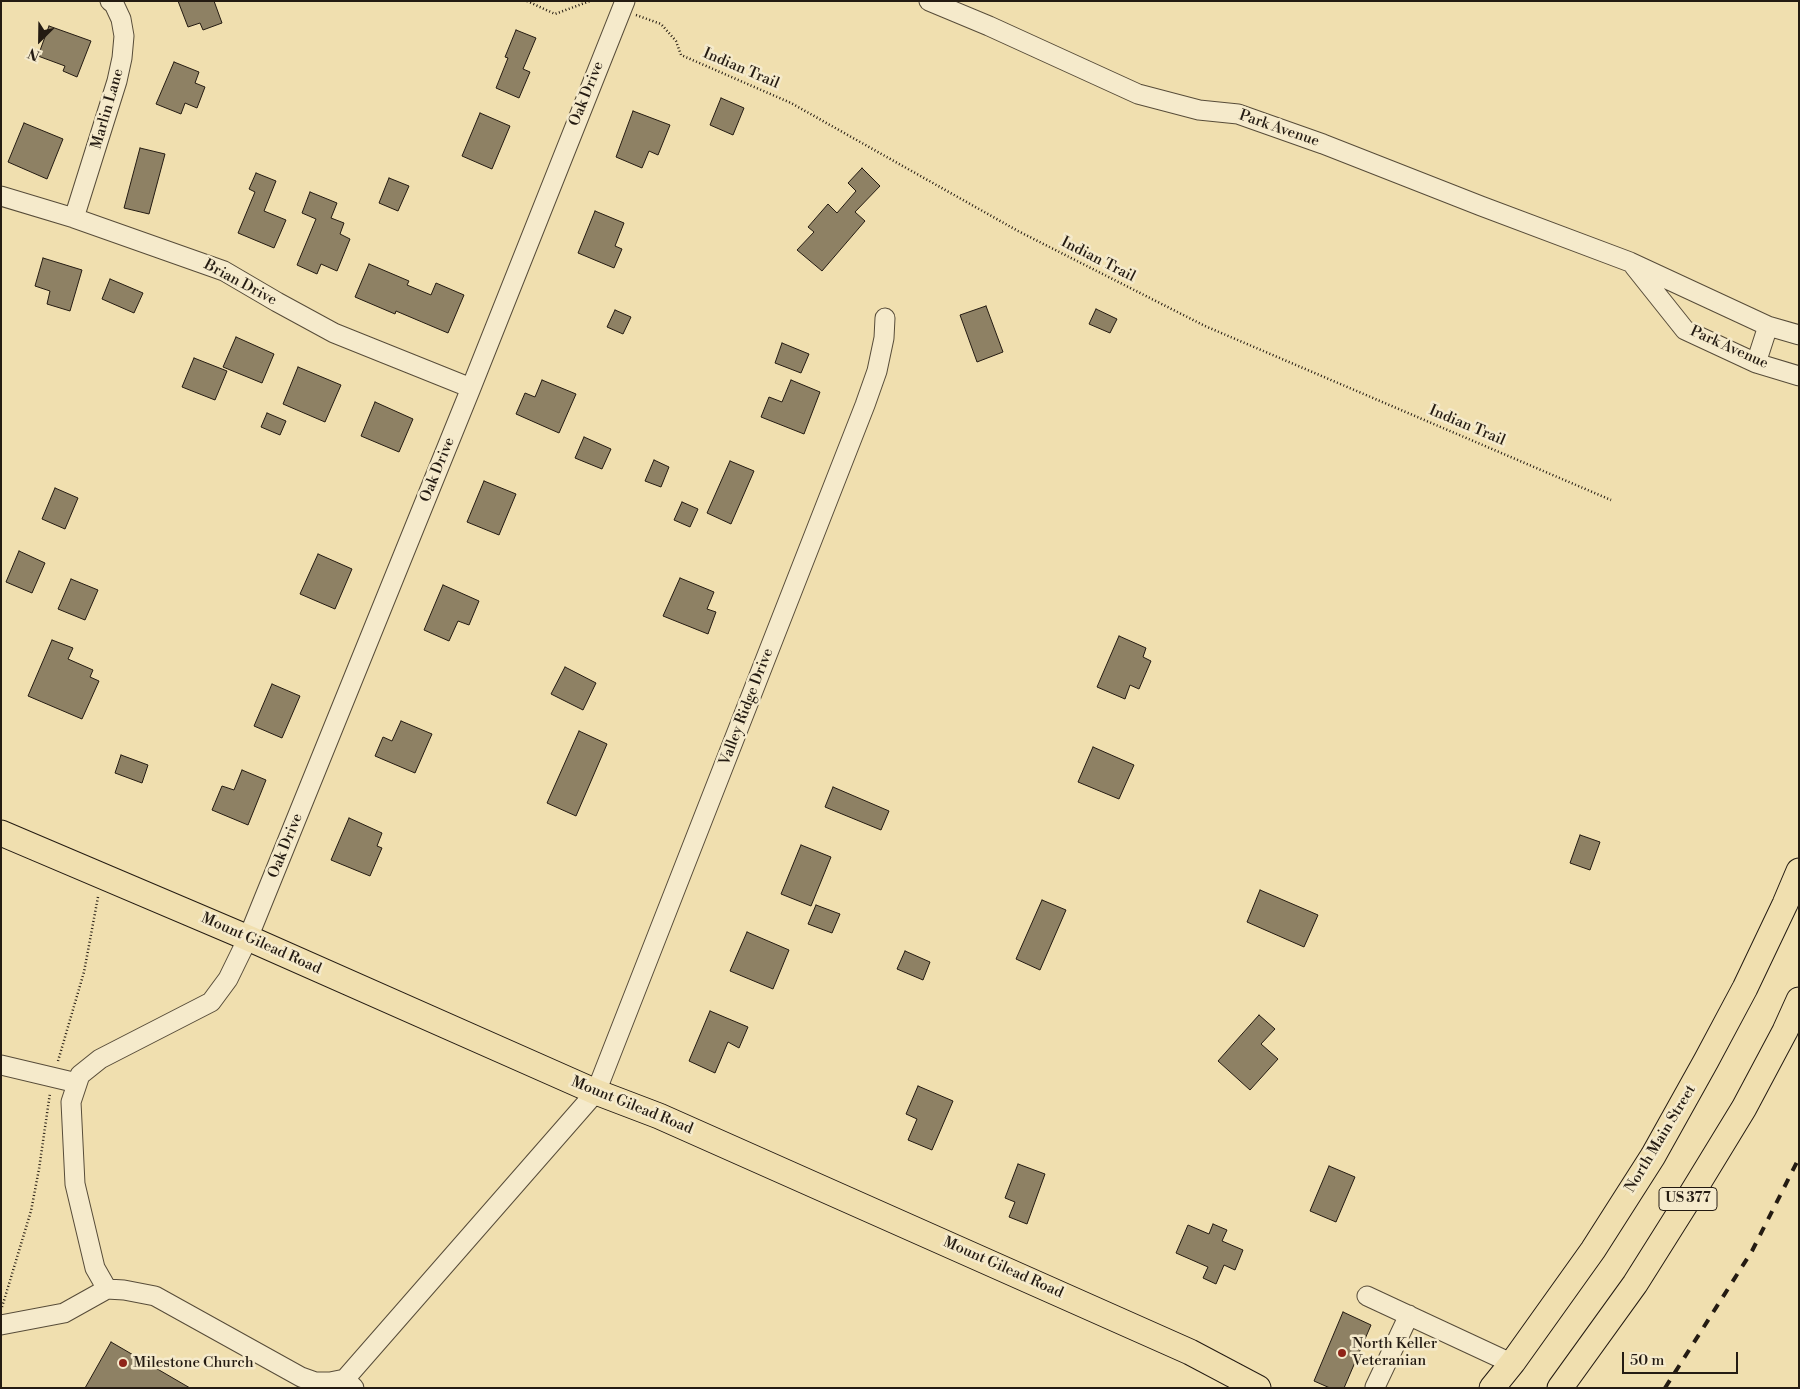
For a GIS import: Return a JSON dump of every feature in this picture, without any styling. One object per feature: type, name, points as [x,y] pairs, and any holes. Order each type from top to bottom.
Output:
[{"type":"main road","name":"Mount Gilead Road","points":[[1,833],[248,938],[596,1092],[659,1116],[1190,1352],[1258,1388]]},
{"type":"main road","name":"North Main Street","points":[[1492,1388],[1592,1250],[1653,1156],[1744,988],[1799,871]]},
{"type":"main road","name":"US 377","points":[[1560,1388],[1635,1284],[1691,1195],[1744,1108],[1799,1000]]},
{"type":"street","name":"Marlin Lane","points":[[74,218],[118,81],[122,58],[124,36],[121,19],[114,4],[110,1]]},
{"type":"street","name":"Park Avenue","points":[[929,1],[989,26],[1138,94],[1199,110],[1238,114],[1323,144],[1630,262],[1768,326],[1799,335]]},
{"type":"street","name":"Oak Drive","points":[[77,1083],[80,1075],[100,1059],[210,1002],[228,979],[248,938],[471,388],[623,5]]},
{"type":"street","name":"Brian Drive","points":[[1,196],[74,218],[224,271],[334,333],[471,388]]},
{"type":"street","name":"Park Avenue","points":[[1630,262],[1686,330],[1756,363],[1799,376]]},
{"type":"street","name":"Valley Ridge Drive","points":[[350,1383],[596,1092],[864,405],[877,370],[886,318]]},
{"type":"street","points":[[1756,363],[1768,326]]},
{"type":"street","points":[[1,1065],[77,1083],[71,1102],[75,1184],[95,1268],[107,1289]]},
{"type":"street","points":[[1,1325],[64,1313],[107,1289],[124,1290],[155,1296],[301,1377],[315,1382],[350,1383]]},
{"type":"street","points":[[1367,1296],[1511,1363]]},
{"type":"street","points":[[1375,1387],[1409,1315]]},
{"type":"path","points":[[527,1],[555,14],[590,1]]},
{"type":"path","name":"Indian Trail","points":[[623,5],[662,24],[676,41],[681,55],[791,103],[1018,232],[1205,326],[1611,500]]},
{"type":"building","points":[[178,1],[214,1],[222,23],[203,30],[200,23],[188,27]]},
{"type":"building","points":[[49,26],[91,41],[77,77],[63,71],[65,66],[38,56]]},
{"type":"building","points":[[516,30],[536,38],[523,69],[530,72],[519,98],[496,88],[508,58],[505,57]]},
{"type":"building","points":[[174,62],[199,72],[195,83],[205,87],[197,108],[185,103],[181,114],[156,104]]},
{"type":"building","points":[[721,98],[744,108],[733,135],[710,125]]},
{"type":"building","points":[[633,111],[670,125],[658,155],[649,151],[642,168],[616,157]]},
{"type":"building","points":[[480,113],[510,126],[492,169],[462,156]]},
{"type":"building","points":[[24,123],[63,139],[47,179],[8,162]]},
{"type":"building","points":[[140,148],[165,154],[149,214],[124,208]]},
{"type":"building","points":[[862,168],[880,186],[855,212],[865,221],[822,271],[797,250],[814,232],[808,227],[828,204],[837,213],[856,191],[848,183]]},
{"type":"building","points":[[256,173],[276,181],[264,211],[286,220],[274,248],[238,233],[255,192],[249,189]]},
{"type":"building","points":[[389,178],[409,186],[398,211],[379,203]]},
{"type":"building","points":[[310,192],[337,203],[331,218],[344,223],[340,234],[350,239],[337,271],[321,264],[317,274],[297,265],[316,219],[302,213]]},
{"type":"building","points":[[595,211],[624,223],[615,246],[622,249],[614,268],[578,253]]},
{"type":"building","points":[[43,258],[82,270],[70,311],[47,304],[50,291],[35,286]]},
{"type":"building","points":[[369,264],[409,281],[407,285],[431,295],[436,283],[464,295],[448,333],[396,311],[395,314],[355,297]]},
{"type":"building","points":[[110,279],[143,293],[134,313],[102,299]]},
{"type":"building","points":[[986,306],[1003,352],[977,362],[960,315]]},
{"type":"building","points":[[1096,309],[1117,319],[1110,333],[1089,324]]},
{"type":"building","points":[[615,310],[631,317],[623,334],[607,327]]},
{"type":"building","points":[[236,337],[274,354],[262,383],[223,367]]},
{"type":"building","points":[[782,343],[809,354],[801,373],[775,363]]},
{"type":"building","points":[[194,358],[227,371],[215,400],[182,387]]},
{"type":"building","points":[[298,367],[341,385],[325,422],[283,404]]},
{"type":"building","points":[[542,380],[576,394],[559,433],[516,414],[525,393],[535,397]]},
{"type":"building","points":[[791,380],[820,392],[804,434],[761,417],[769,397],[782,402]]},
{"type":"building","points":[[375,402],[413,419],[399,452],[361,436]]},
{"type":"building","points":[[267,413],[286,421],[280,435],[261,427]]},
{"type":"building","points":[[584,437],[611,449],[602,469],[575,458]]},
{"type":"building","points":[[654,460],[669,467],[661,487],[645,481]]},
{"type":"building","points":[[730,461],[754,471],[731,524],[707,513]]},
{"type":"building","points":[[484,481],[516,494],[499,535],[467,522]]},
{"type":"building","points":[[55,488],[78,498],[65,529],[42,519]]},
{"type":"building","points":[[682,502],[698,509],[690,527],[674,520]]},
{"type":"building","points":[[19,551],[45,563],[32,593],[6,582]]},
{"type":"building","points":[[318,554],[352,569],[335,609],[300,594]]},
{"type":"building","points":[[680,578],[714,592],[707,609],[716,612],[708,634],[663,616]]},
{"type":"building","points":[[71,579],[98,590],[85,620],[58,609]]},
{"type":"building","points":[[443,585],[479,601],[469,625],[458,621],[449,641],[424,630]]},
{"type":"building","points":[[1119,636],[1146,648],[1143,657],[1151,661],[1139,689],[1130,685],[1125,699],[1097,687]]},
{"type":"building","points":[[52,640],[73,648],[68,659],[93,670],[90,677],[99,681],[82,719],[28,696]]},
{"type":"building","points":[[565,667],[596,683],[583,710],[551,694]]},
{"type":"building","points":[[272,684],[300,696],[282,738],[254,726]]},
{"type":"building","points":[[401,721],[432,734],[415,773],[375,756],[383,737],[392,741]]},
{"type":"building","points":[[579,731],[607,744],[576,816],[547,803]]},
{"type":"building","points":[[1093,747],[1134,765],[1119,799],[1078,782]]},
{"type":"building","points":[[121,755],[148,765],[142,783],[115,773]]},
{"type":"building","points":[[242,770],[266,780],[248,825],[212,810],[222,786],[234,790]]},
{"type":"building","points":[[833,787],[889,811],[881,830],[825,807]]},
{"type":"building","points":[[349,818],[382,833],[377,846],[382,848],[370,876],[331,860]]},
{"type":"building","points":[[1580,835],[1600,842],[1590,870],[1570,863]]},
{"type":"building","points":[[801,845],[831,857],[811,906],[781,894]]},
{"type":"building","points":[[1260,890],[1318,915],[1304,947],[1247,922]]},
{"type":"building","points":[[1042,900],[1066,910],[1040,970],[1016,959]]},
{"type":"building","points":[[816,905],[840,914],[832,933],[808,924]]},
{"type":"building","points":[[747,932],[789,950],[773,989],[730,971]]},
{"type":"building","points":[[905,951],[930,962],[923,980],[897,969]]},
{"type":"building","points":[[710,1011],[748,1027],[739,1048],[728,1042],[715,1073],[689,1061]]},
{"type":"building","points":[[1259,1015],[1275,1029],[1261,1044],[1278,1059],[1250,1090],[1218,1061]]},
{"type":"building","points":[[918,1086],[953,1101],[932,1150],[908,1140],[917,1119],[906,1114]]},
{"type":"building","points":[[1018,1164],[1045,1174],[1027,1224],[1009,1217],[1015,1202],[1005,1198]]},
{"type":"building","points":[[1329,1166],[1355,1177],[1336,1222],[1310,1211]]},
{"type":"building","points":[[1213,1224],[1227,1230],[1222,1241],[1243,1250],[1235,1270],[1224,1265],[1216,1284],[1203,1278],[1208,1267],[1176,1253],[1188,1225],[1209,1234]]},
{"type":"building","name":"North Keller Veteranian","points":[[1343,1312],[1371,1325],[1344,1388],[1330,1388],[1314,1381]]},
{"type":"building","name":"Milestone Church","points":[[111,1342],[190,1388],[85,1388]]},
{"type":"railway","points":[[1665,1388],[1752,1251],[1799,1158]]},
{"type":"place","name":"North Keller Veteranian","points":[[1342,1353]]},
{"type":"place","name":"Milestone Church","points":[[123,1363]]}]
